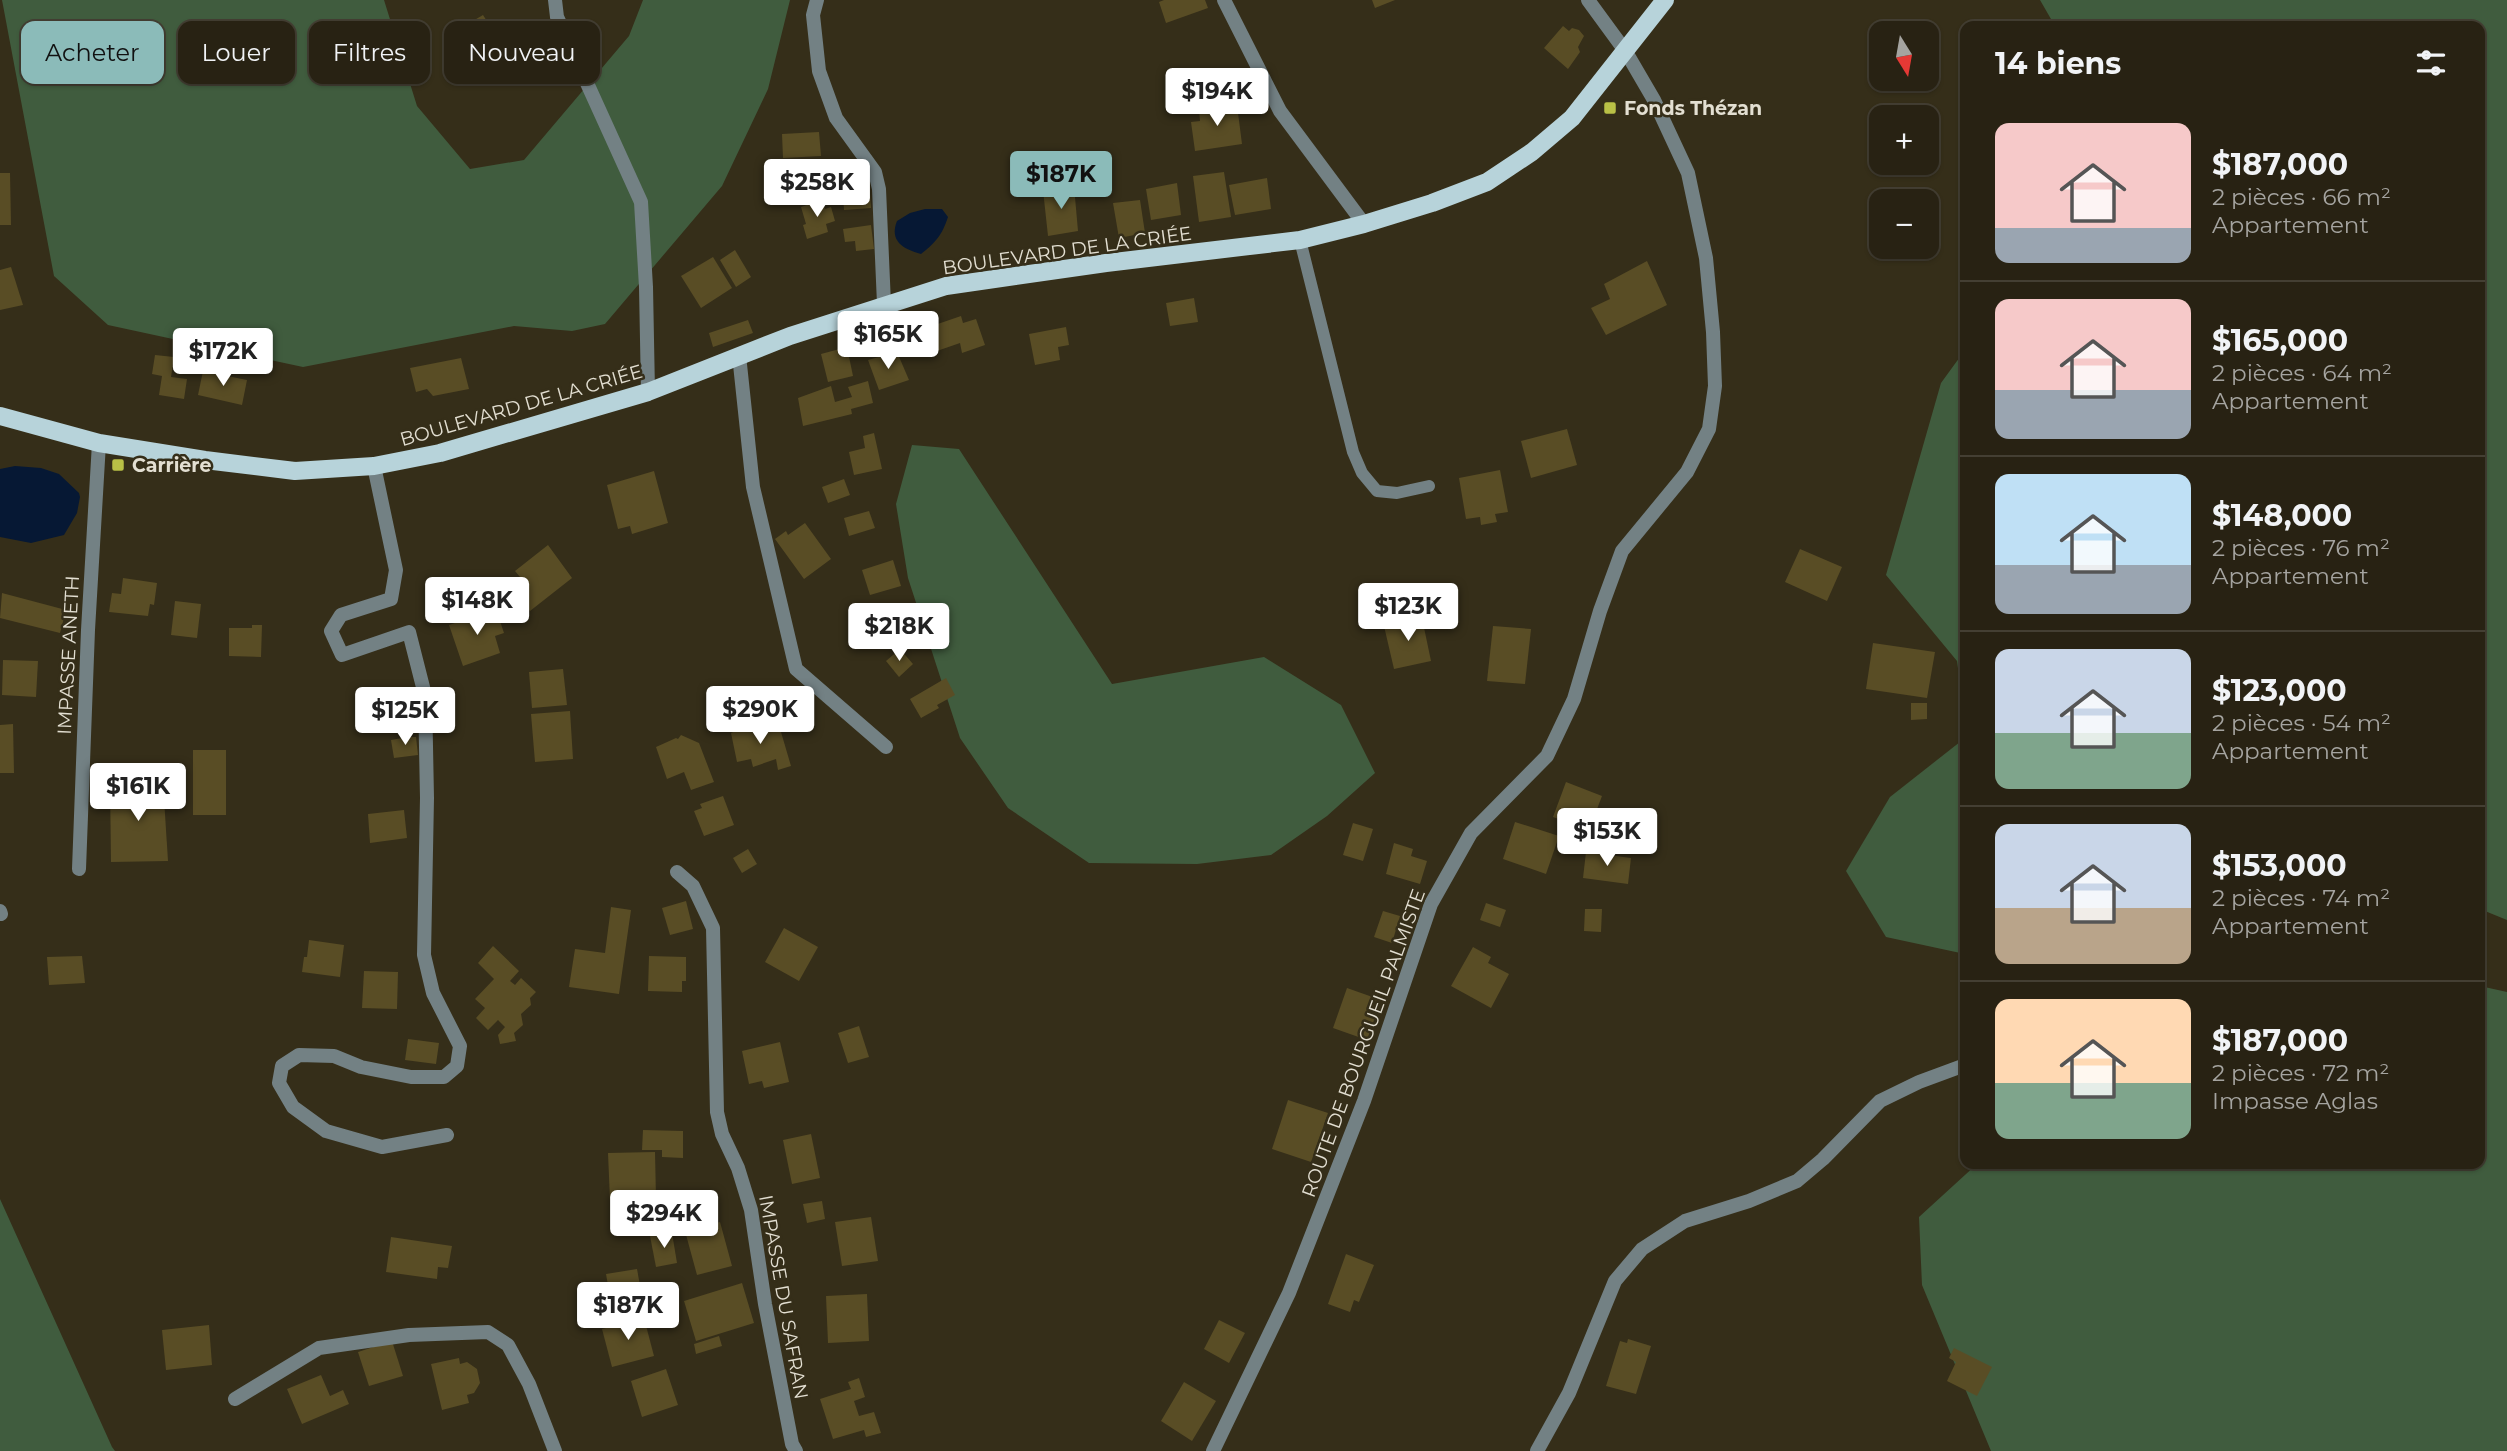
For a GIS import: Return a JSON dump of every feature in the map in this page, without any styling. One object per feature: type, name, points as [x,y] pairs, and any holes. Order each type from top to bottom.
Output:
[{"type":"main road","name":"BOULEVARD DE LA CRIÉE","points":[[0,416],[99,443],[205,460],[295,471],[374,466],[440,453],[648,392],[739,355],[884,304],[959,284],[1300,240],[1432,203],[1487,182],[1532,152],[1572,118],[1665,0]]},
{"type":"street","points":[[555,0],[557,17],[641,202],[648,392]]},
{"type":"street","points":[[817,0],[813,15],[819,71],[836,118],[875,172],[879,189],[884,304]]},
{"type":"street","points":[[1224,0],[1280,111],[1364,224]]},
{"type":"street","name":"ROUTE DE BOURGUEIL PALMISTE","points":[[1213,1451],[1289,1293],[1364,1101],[1431,904],[1471,832],[1548,756],[1574,699],[1600,611],[1622,551],[1688,472],[1709,429],[1716,386],[1713,332],[1706,258],[1688,173],[1654,100],[1626,52],[1588,0]]},
{"type":"street","points":[[739,355],[753,487],[796,669],[886,747]]},
{"type":"street","name":"IMPASSE ANETH","points":[[79,869],[88,630],[99,443]]},
{"type":"street","points":[[374,466],[396,570],[391,599],[341,615],[331,631],[342,655],[409,632],[425,695],[427,798],[424,955],[433,993],[460,1046],[457,1066],[444,1077],[411,1077],[361,1067],[334,1056],[299,1055],[282,1066],[279,1083],[293,1107],[326,1131],[382,1147],[447,1135]]},
{"type":"street","name":"IMPASSE DU SAFRAN","points":[[677,872],[694,886],[713,928],[717,1112],[722,1134],[738,1168],[751,1210],[768,1317],[792,1444],[796,1451]]},
{"type":"street","points":[[1536,1451],[1569,1393],[1615,1281],[1642,1249],[1685,1221],[1749,1201],[1797,1181],[1880,1101],[1919,1082],[1960,1067]]},
{"type":"street","points":[[235,1399],[319,1348],[409,1335],[488,1332],[508,1345],[529,1384],[555,1451]]},
{"type":"lane","points":[[1300,240],[1353,452],[1362,473],[1377,491],[1397,493],[1429,485]]},
{"type":"green space","points":[[2,0],[384,0],[391,21],[309,21],[309,84],[410,84],[417,106],[470,169],[524,160],[588,84],[600,84],[600,70],[629,36],[643,0],[790,0],[768,89],[722,186],[605,324],[572,331],[514,326],[303,367],[108,325],[54,276]]},
{"type":"green space","points":[[2040,0],[2507,0],[2507,920],[2485,911],[2485,21],[2052,21]]},
{"type":"green space","points":[[1960,357],[1960,684],[1957,661],[1886,575],[1941,383]]},
{"type":"green space","points":[[912,445],[959,449],[1112,684],[1264,657],[1341,705],[1375,773],[1327,816],[1271,855],[1197,864],[1089,863],[1008,808],[960,738],[908,578],[896,504]]},
{"type":"green space","points":[[1960,742],[1960,953],[1886,937],[1846,871],[1890,797]]},
{"type":"green space","points":[[2485,987],[2507,992],[2507,1451],[1991,1451],[1922,1285],[1919,1217],[1972,1169],[2485,1169]]},
{"type":"green space","points":[[0,1199],[112,1447],[115,1451],[0,1451]]},
{"type":"water","points":[[925,209],[942,209],[948,217],[938,238],[921,254],[899,243],[895,228],[897,221],[910,213]]},
{"type":"water","points":[[15,466],[41,468],[59,474],[79,493],[77,513],[64,535],[31,543],[0,537],[0,469]]},
{"type":"building","points":[[1205,0],[1208,8],[1166,23],[1159,2]]},
{"type":"building","points":[[1372,0],[1395,0],[1375,8]]},
{"type":"building","points":[[483,15],[487,21],[473,21]]},
{"type":"building","points":[[1563,26],[1569,31],[1572,28],[1579,30],[1584,36],[1578,47],[1580,52],[1568,69],[1544,48]]},
{"type":"building","points":[[1237,105],[1242,144],[1195,151],[1191,122],[1200,121],[1199,110]]},
{"type":"building","points":[[819,132],[821,156],[783,158],[782,134]]},
{"type":"building","points":[[1224,172],[1231,217],[1199,222],[1193,176]]},
{"type":"building","points":[[0,173],[10,173],[11,225],[0,225]]},
{"type":"building","points":[[1267,178],[1271,209],[1235,215],[1229,185]]},
{"type":"building","points":[[869,179],[871,208],[844,210],[842,181]]},
{"type":"building","points":[[1177,183],[1181,215],[1151,220],[1146,189]]},
{"type":"building","points":[[1074,186],[1078,231],[1048,236],[1043,190]]},
{"type":"building","points":[[822,200],[825,209],[831,207],[835,221],[826,224],[828,232],[807,239],[801,207]]},
{"type":"building","points":[[1140,200],[1145,233],[1119,238],[1113,203]]},
{"type":"building","points":[[871,225],[874,249],[856,251],[855,241],[845,242],[843,229]]},
{"type":"building","points":[[735,250],[751,277],[736,287],[720,260]]},
{"type":"building","points":[[713,257],[732,288],[701,308],[681,276]]},
{"type":"building","points":[[1647,261],[1667,305],[1606,335],[1591,308],[1610,299],[1604,284]]},
{"type":"building","points":[[11,267],[23,305],[0,310],[0,270]]},
{"type":"building","points":[[1194,298],[1198,322],[1170,326],[1166,303]]},
{"type":"building","points":[[961,316],[963,323],[976,319],[985,345],[962,353],[960,343],[934,352],[926,328]]},
{"type":"building","points":[[748,320],[753,333],[713,347],[709,333]]},
{"type":"building","points":[[1066,327],[1069,345],[1058,347],[1060,360],[1035,365],[1029,334]]},
{"type":"building","points":[[220,338],[260,349],[258,355],[271,358],[267,373],[217,357]]},
{"type":"building","points":[[847,347],[853,376],[828,382],[821,354]]},
{"type":"building","points":[[897,352],[909,380],[879,390],[868,360]]},
{"type":"building","points":[[155,355],[174,357],[171,377],[187,379],[184,399],[159,395],[162,376],[152,374]]},
{"type":"building","points":[[461,358],[469,389],[433,396],[427,389],[416,392],[410,368]]},
{"type":"building","points":[[203,371],[247,380],[242,405],[198,395]]},
{"type":"building","points":[[868,381],[873,403],[851,409],[852,414],[803,426],[798,398],[831,386],[835,402],[852,397],[848,387]]},
{"type":"building","points":[[1567,429],[1577,465],[1531,478],[1521,441]]},
{"type":"building","points":[[874,433],[882,469],[854,475],[849,452],[865,448],[863,436]]},
{"type":"building","points":[[1500,470],[1508,512],[1495,514],[1497,522],[1481,525],[1480,517],[1466,519],[1459,478]]},
{"type":"building","points":[[654,471],[668,523],[632,534],[630,526],[618,529],[607,485]]},
{"type":"building","points":[[844,479],[850,495],[828,503],[822,487]]},
{"type":"building","points":[[869,511],[875,528],[849,536],[844,518]]},
{"type":"building","points":[[805,523],[831,559],[804,579],[775,539],[786,531],[788,535]]},
{"type":"building","points":[[548,545],[572,578],[530,611],[509,585],[520,577],[515,571]]},
{"type":"building","points":[[1800,549],[1842,567],[1827,601],[1785,582]]},
{"type":"building","points":[[893,560],[901,586],[870,595],[862,570]]},
{"type":"building","points":[[123,578],[157,583],[154,605],[150,604],[148,616],[109,612],[112,593],[121,594]]},
{"type":"building","points":[[2,593],[66,610],[60,633],[0,618]]},
{"type":"building","points":[[175,601],[201,604],[197,638],[171,635]]},
{"type":"building","points":[[496,609],[504,633],[495,636],[500,653],[463,666],[449,625]]},
{"type":"building","points":[[1422,618],[1431,661],[1394,669],[1384,626]]},
{"type":"building","points":[[252,625],[262,625],[261,657],[229,656],[229,628],[252,628]]},
{"type":"building","points":[[1493,626],[1531,629],[1525,684],[1487,681]]},
{"type":"building","points":[[1873,643],[1935,652],[1927,698],[1866,689]]},
{"type":"building","points":[[900,649],[913,664],[899,677],[886,661]]},
{"type":"building","points":[[3,660],[38,661],[36,697],[2,695]]},
{"type":"building","points":[[563,669],[567,705],[532,708],[529,672]]},
{"type":"building","points":[[946,678],[955,695],[921,718],[910,699]]},
{"type":"building","points":[[1911,703],[1927,703],[1927,719],[1911,720]]},
{"type":"building","points":[[570,711],[573,759],[535,762],[531,714]]},
{"type":"building","points":[[13,724],[14,773],[0,773],[0,725]]},
{"type":"building","points":[[748,725],[781,732],[791,766],[778,770],[776,759],[753,767],[751,759],[737,762],[731,733]]},
{"type":"building","points":[[681,735],[699,743],[714,782],[691,790],[684,772],[667,779],[656,747],[678,739]]},
{"type":"building","points":[[416,737],[418,755],[394,758],[391,740]]},
{"type":"building","points":[[193,750],[226,750],[226,815],[193,815]]},
{"type":"building","points":[[1566,782],[1602,796],[1589,830],[1553,817]]},
{"type":"building","points":[[110,783],[163,783],[168,861],[111,862]]},
{"type":"building","points":[[723,796],[734,825],[704,836],[694,811],[702,808],[700,804]]},
{"type":"building","points":[[404,810],[407,838],[370,843],[368,814]]},
{"type":"building","points":[[1515,822],[1559,836],[1546,874],[1503,859]]},
{"type":"building","points":[[1353,823],[1373,829],[1363,861],[1343,855]]},
{"type":"building","points":[[1394,843],[1413,849],[1411,856],[1427,861],[1420,884],[1386,874]]},
{"type":"building","points":[[748,849],[757,864],[742,873],[733,858]]},
{"type":"building","points":[[1586,852],[1631,858],[1628,884],[1583,878]]},
{"type":"building","points":[[686,901],[693,929],[670,935],[662,908]]},
{"type":"building","points":[[1486,903],[1506,910],[1500,927],[1480,920]]},
{"type":"building","points":[[611,907],[631,910],[619,994],[569,987],[575,949],[605,953]]},
{"type":"building","points":[[1585,909],[1602,909],[1601,932],[1584,931]]},
{"type":"building","points":[[1383,911],[1400,916],[1392,943],[1374,937]]},
{"type":"building","points":[[784,928],[818,947],[799,981],[765,962]]},
{"type":"building","points":[[309,940],[344,945],[340,977],[302,972]]},
{"type":"building","points":[[493,946],[519,971],[510,981],[515,985],[521,978],[536,992],[530,998],[531,1005],[521,1014],[523,1025],[514,1033],[516,1041],[500,1044],[498,1035],[505,1027],[498,1020],[488,1030],[476,1018],[485,1008],[475,999],[494,979],[478,963]]},
{"type":"building","points":[[1473,947],[1491,957],[1488,963],[1509,974],[1491,1008],[1451,986]]},
{"type":"building","points":[[82,956],[85,983],[49,985],[47,957]]},
{"type":"building","points":[[649,956],[686,957],[686,981],[682,981],[682,992],[648,991]]},
{"type":"building","points":[[364,971],[398,972],[397,1009],[362,1008]]},
{"type":"building","points":[[1347,988],[1381,1000],[1367,1040],[1333,1028]]},
{"type":"building","points":[[859,1026],[869,1057],[848,1063],[838,1033]]},
{"type":"building","points":[[408,1039],[439,1043],[436,1064],[405,1060]]},
{"type":"building","points":[[780,1042],[789,1082],[764,1088],[762,1081],[749,1084],[742,1051]]},
{"type":"building","points":[[1288,1100],[1328,1113],[1311,1162],[1272,1149]]},
{"type":"building","points":[[643,1130],[683,1131],[683,1158],[662,1157],[662,1150],[642,1150]]},
{"type":"building","points":[[811,1134],[820,1178],[792,1184],[783,1140]]},
{"type":"building","points":[[655,1152],[656,1198],[610,1200],[608,1153]]},
{"type":"building","points":[[822,1201],[825,1219],[807,1223],[803,1204]]},
{"type":"building","points":[[871,1217],[878,1261],[842,1266],[835,1222]]},
{"type":"building","points":[[720,1222],[732,1266],[697,1275],[685,1231]]},
{"type":"building","points":[[672,1233],[677,1263],[656,1267],[650,1236]]},
{"type":"building","points":[[391,1237],[452,1246],[448,1268],[438,1267],[437,1279],[386,1272]]},
{"type":"building","points":[[1346,1254],[1374,1265],[1359,1302],[1354,1300],[1350,1312],[1328,1304]]},
{"type":"building","points":[[637,1269],[643,1302],[612,1308],[606,1274]]},
{"type":"building","points":[[742,1283],[754,1323],[696,1341],[684,1301]]},
{"type":"building","points":[[867,1294],[869,1341],[828,1343],[826,1296]]},
{"type":"building","points":[[644,1318],[654,1356],[612,1367],[602,1329]]},
{"type":"building","points":[[1219,1320],[1245,1333],[1229,1363],[1204,1349]]},
{"type":"building","points":[[209,1325],[212,1365],[166,1370],[162,1330]]},
{"type":"building","points":[[719,1336],[722,1346],[696,1354],[694,1344]]},
{"type":"building","points":[[1628,1339],[1651,1346],[1636,1394],[1606,1386],[1620,1341],[1627,1343]]},
{"type":"building","points":[[392,1341],[403,1376],[369,1386],[358,1352]]},
{"type":"building","points":[[1954,1348],[1992,1367],[1977,1396],[1947,1381],[1956,1362],[1949,1358]]},
{"type":"building","points":[[459,1358],[460,1364],[467,1362],[477,1369],[480,1383],[474,1393],[467,1395],[469,1403],[442,1410],[431,1364]]},
{"type":"building","points":[[666,1369],[678,1405],[642,1417],[631,1381]]},
{"type":"building","points":[[321,1375],[330,1396],[343,1390],[349,1404],[302,1424],[287,1389]]},
{"type":"building","points":[[859,1378],[865,1397],[854,1401],[859,1416],[874,1412],[881,1433],[866,1437],[864,1430],[833,1439],[820,1399],[851,1389],[848,1382]]},
{"type":"building","points":[[1184,1382],[1216,1401],[1192,1441],[1161,1421]]},
{"type":"place","name":"Fonds Thézan","points":[[1610,108]]},
{"type":"place","name":"Carrière","points":[[118,465]]}]
